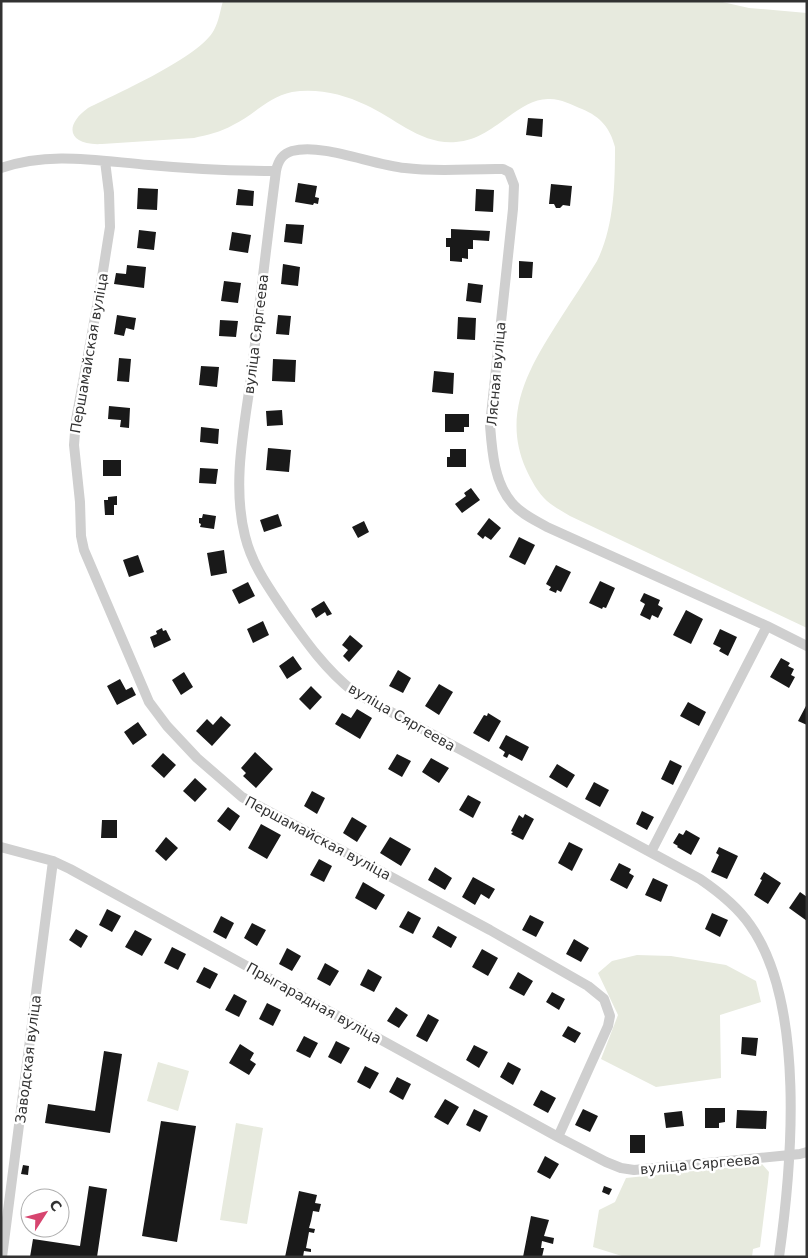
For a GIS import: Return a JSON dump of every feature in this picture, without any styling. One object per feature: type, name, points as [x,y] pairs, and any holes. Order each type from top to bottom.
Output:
[{"type":"street","name":"Лясная вуліца","points":[[276,171],[278,163],[285,154],[306,150],[328,152],[403,168],[504,169],[509,172],[514,185],[513,210],[490,425],[494,459],[504,490],[512,503],[526,516],[547,527],[768,626],[807,646]]},
{"type":"street","points":[[1,168],[41,159],[78,159],[209,169],[276,171]]},
{"type":"street","name":"Першамайская вуліца","points":[[105,161],[109,193],[110,228],[76,420],[74,445],[80,502],[81,536],[84,550],[141,686],[157,714],[167,726],[197,758],[242,797],[490,930],[588,986],[604,999],[610,1016],[608,1026],[558,1137]]},
{"type":"street","name":"вуліца Сяргеева","points":[[276,171],[242,449],[240,506],[248,550],[259,572],[316,656],[354,692],[700,879],[728,900],[750,924],[764,950],[778,989],[785,1031],[790,1096],[789,1155],[787,1200],[779,1257]]},
{"type":"street","points":[[652,852],[768,626]]},
{"type":"street","name":"Прыгарадная вуліца","points":[[1,848],[53,861],[70,868],[558,1137]]},
{"type":"street","name":"Заводская вуліца","points":[[2,1257],[53,861]]},
{"type":"street","name":"вуліца Сяргеева","points":[[558,1137],[606,1162],[621,1168],[634,1170],[789,1155]]},
{"type":"street","points":[[789,1155],[807,1152]]},
{"type":"shaded area","points":[[223,1],[718,1],[749,8],[807,13],[807,628],[570,516],[544,498],[526,469],[519,448],[517,429],[518,409],[522,391],[529,372],[539,354],[597,261],[603,248],[610,220],[614,191],[615,147],[604,124],[594,116],[562,101],[554,99],[538,100],[516,111],[482,134],[456,142],[443,142],[409,130],[377,110],[348,98],[320,91],[301,91],[283,94],[224,130],[194,138],[91,144],[83,142],[73,134],[75,122],[88,108],[157,74],[176,63],[206,40],[216,27]]},
{"type":"shaded area","points":[[637,955],[671,956],[726,965],[756,981],[761,1002],[720,1015],[721,1078],[656,1087],[601,1059],[618,1015],[598,973],[612,961]]},
{"type":"shaded area","points":[[158,1062],[189,1071],[178,1111],[147,1101]]},
{"type":"shaded area","points":[[236,1123],[263,1128],[247,1224],[220,1220]]},
{"type":"shaded area","points":[[762,1164],[769,1172],[768,1182],[760,1247],[753,1249],[752,1257],[625,1257],[593,1247],[599,1210],[615,1202],[626,1178]]},
{"type":"building","points":[[528,118],[543,119],[542,137],[526,135]]},
{"type":"building","points":[[298,183],[317,186],[315,197],[319,198],[318,204],[295,202]]},
{"type":"building","points":[[551,184],[572,186],[570,206],[563,205],[560,208],[556,208],[554,204],[549,204]]},
{"type":"building","points":[[138,188],[158,189],[157,210],[137,209]]},
{"type":"building","points":[[238,189],[254,191],[253,206],[236,205]]},
{"type":"building","points":[[476,189],[494,190],[493,212],[475,211]]},
{"type":"building","points":[[286,224],[304,225],[302,244],[284,242]]},
{"type":"building","points":[[451,229],[490,231],[489,241],[473,240],[473,249],[468,249],[468,259],[462,258],[462,262],[450,261],[450,247],[446,247],[446,238],[451,238]]},
{"type":"building","points":[[139,230],[156,232],[154,250],[137,248]]},
{"type":"building","points":[[232,232],[251,235],[248,253],[229,250]]},
{"type":"building","points":[[519,261],[533,262],[532,278],[519,278]]},
{"type":"building","points":[[283,264],[300,267],[298,286],[281,284]]},
{"type":"building","points":[[127,265],[146,267],[144,288],[114,284],[116,273],[126,274]]},
{"type":"building","points":[[224,281],[241,283],[238,303],[221,301]]},
{"type":"building","points":[[468,283],[483,285],[481,303],[466,301]]},
{"type":"building","points":[[117,315],[136,318],[134,330],[126,328],[124,336],[114,334]]},
{"type":"building","points":[[278,315],[291,316],[289,335],[276,334]]},
{"type":"building","points":[[458,317],[476,318],[475,340],[457,339]]},
{"type":"building","points":[[220,320],[238,321],[236,337],[219,336]]},
{"type":"building","points":[[119,358],[131,359],[129,382],[117,381]]},
{"type":"building","points":[[273,359],[296,360],[295,382],[272,381]]},
{"type":"building","points":[[201,366],[219,367],[217,387],[199,385]]},
{"type":"building","points":[[434,371],[454,373],[453,394],[432,392]]},
{"type":"building","points":[[109,406],[130,408],[129,428],[120,427],[121,420],[108,419]]},
{"type":"building","points":[[282,410],[283,425],[267,426],[266,411]]},
{"type":"building","points":[[445,414],[469,414],[469,427],[464,427],[464,432],[445,432]]},
{"type":"building","points":[[201,427],[219,429],[218,444],[200,442]]},
{"type":"building","points":[[268,448],[291,450],[289,472],[266,470]]},
{"type":"building","points":[[450,449],[466,449],[466,467],[447,467],[447,457],[450,457]]},
{"type":"building","points":[[103,460],[121,460],[121,476],[103,476]]},
{"type":"building","points":[[200,468],[218,469],[216,484],[199,483]]},
{"type":"building","points":[[471,488],[480,500],[462,513],[455,504],[466,496],[464,493]]},
{"type":"building","points":[[117,496],[117,505],[114,505],[114,515],[105,515],[104,500],[108,500],[108,497]]},
{"type":"building","points":[[203,514],[216,516],[214,529],[200,527],[199,518],[202,518]]},
{"type":"building","points":[[278,514],[282,526],[264,532],[260,520]]},
{"type":"building","points":[[489,518],[501,528],[491,540],[485,536],[483,539],[477,534]]},
{"type":"building","points":[[364,521],[369,532],[358,538],[352,527]]},
{"type":"building","points":[[519,537],[535,545],[525,565],[509,557]]},
{"type":"building","points":[[224,550],[227,573],[211,576],[207,553]]},
{"type":"building","points":[[138,555],[144,572],[129,577],[123,560]]},
{"type":"building","points":[[556,565],[571,572],[561,592],[557,590],[556,593],[549,590],[551,587],[546,584]]},
{"type":"building","points":[[600,581],[615,588],[606,608],[603,607],[602,609],[589,603]]},
{"type":"building","points":[[248,582],[255,596],[239,604],[232,590]]},
{"type":"building","points":[[644,593],[660,600],[658,605],[663,608],[658,618],[652,615],[650,620],[640,615],[645,604],[640,601]]},
{"type":"building","points":[[324,601],[332,614],[327,616],[325,612],[316,618],[311,609]]},
{"type":"building","points":[[686,610],[703,619],[691,644],[673,635]]},
{"type":"building","points":[[263,621],[269,635],[253,643],[247,629]]},
{"type":"building","points":[[162,628],[163,631],[166,630],[171,640],[154,648],[150,637],[157,634],[156,631]]},
{"type":"building","points":[[720,629],[737,637],[728,656],[719,651],[721,648],[713,644]]},
{"type":"building","points":[[350,635],[363,646],[349,662],[343,656],[348,650],[342,645]]},
{"type":"building","points":[[293,656],[302,669],[287,679],[279,666]]},
{"type":"building","points":[[781,658],[790,663],[788,666],[794,669],[791,675],[795,677],[789,688],[770,677]]},
{"type":"building","points":[[398,670],[411,678],[403,693],[389,686]]},
{"type":"building","points":[[184,672],[193,687],[181,695],[172,680]]},
{"type":"building","points":[[120,679],[126,690],[132,687],[136,695],[117,705],[107,686]]},
{"type":"building","points":[[439,684],[453,692],[439,715],[425,706]]},
{"type":"building","points":[[311,686],[322,697],[310,710],[299,699]]},
{"type":"building","points":[[688,702],[706,712],[699,726],[680,716]]},
{"type":"building","points":[[807,704],[807,725],[798,721]]},
{"type":"building","points":[[357,709],[372,718],[360,739],[335,724],[342,713],[351,718]]},
{"type":"building","points":[[488,713],[501,721],[489,742],[473,733],[484,715],[487,716]]},
{"type":"building","points":[[221,716],[231,725],[212,746],[196,731],[207,719],[213,725]]},
{"type":"building","points":[[138,722],[147,735],[133,745],[124,732]]},
{"type":"building","points":[[506,735],[529,747],[522,761],[509,754],[507,758],[503,756],[505,752],[499,748]]},
{"type":"building","points":[[255,752],[273,769],[256,788],[243,776],[246,773],[241,768]]},
{"type":"building","points":[[163,753],[176,765],[164,778],[151,766]]},
{"type":"building","points":[[397,754],[411,761],[402,777],[388,769]]},
{"type":"building","points":[[431,758],[449,768],[439,783],[422,772]]},
{"type":"building","points":[[670,760],[682,766],[673,785],[661,779]]},
{"type":"building","points":[[557,764],[575,775],[567,788],[549,777]]},
{"type":"building","points":[[195,778],[207,789],[195,802],[183,791]]},
{"type":"building","points":[[594,782],[609,790],[600,807],[585,799]]},
{"type":"building","points":[[312,791],[325,798],[317,814],[304,806]]},
{"type":"building","points":[[468,795],[481,802],[473,818],[459,810]]},
{"type":"building","points":[[228,807],[240,816],[230,831],[217,821]]},
{"type":"building","points":[[642,811],[654,817],[647,830],[636,824]]},
{"type":"building","points":[[525,814],[534,819],[523,840],[511,834],[513,832],[511,831],[519,815],[523,818]]},
{"type":"building","points":[[352,817],[367,826],[357,842],[343,833]]},
{"type":"building","points":[[102,820],[117,820],[117,838],[101,838]]},
{"type":"building","points":[[261,824],[281,835],[267,859],[248,848]]},
{"type":"building","points":[[686,830],[700,838],[691,855],[673,843],[679,833],[683,835]]},
{"type":"building","points":[[166,837],[178,848],[166,861],[155,851]]},
{"type":"building","points":[[390,837],[411,849],[401,866],[380,853]]},
{"type":"building","points":[[569,842],[583,849],[572,871],[558,863]]},
{"type":"building","points":[[719,847],[738,856],[727,879],[711,872],[719,855],[716,853]]},
{"type":"building","points":[[319,859],[332,866],[324,882],[310,875]]},
{"type":"building","points":[[619,863],[631,869],[629,873],[634,876],[627,889],[610,880]]},
{"type":"building","points":[[435,867],[452,878],[445,890],[428,880]]},
{"type":"building","points":[[764,872],[781,883],[768,904],[754,895]]},
{"type":"building","points":[[473,877],[495,889],[489,899],[481,894],[475,905],[462,897]]},
{"type":"building","points":[[653,878],[668,885],[661,902],[645,895]]},
{"type":"building","points":[[363,882],[385,895],[376,910],[355,898]]},
{"type":"building","points":[[800,892],[807,897],[807,921],[789,908]]},
{"type":"building","points":[[107,909],[121,916],[112,932],[99,925]]},
{"type":"building","points":[[408,911],[421,918],[413,934],[399,927]]},
{"type":"building","points":[[712,913],[728,920],[720,937],[705,929]]},
{"type":"building","points":[[530,915],[544,922],[536,937],[522,930]]},
{"type":"building","points":[[221,916],[234,923],[226,939],[213,932]]},
{"type":"building","points":[[252,923],[266,930],[257,946],[244,938]]},
{"type":"building","points":[[438,926],[457,937],[451,948],[432,937]]},
{"type":"building","points":[[76,929],[88,936],[81,948],[69,940]]},
{"type":"building","points":[[135,930],[152,939],[142,956],[125,947]]},
{"type":"building","points":[[574,939],[589,948],[581,962],[566,954]]},
{"type":"building","points":[[172,947],[186,954],[178,970],[164,963]]},
{"type":"building","points":[[287,948],[301,956],[292,971],[279,964]]},
{"type":"building","points":[[482,949],[498,958],[488,976],[472,967]]},
{"type":"building","points":[[325,963],[339,971],[330,986],[317,979]]},
{"type":"building","points":[[204,967],[218,974],[210,989],[196,982]]},
{"type":"building","points":[[368,969],[382,977],[374,992],[360,985]]},
{"type":"building","points":[[518,972],[533,981],[524,996],[509,988]]},
{"type":"building","points":[[552,992],[565,999],[559,1010],[546,1002]]},
{"type":"building","points":[[234,994],[247,1001],[239,1017],[225,1010]]},
{"type":"building","points":[[267,1003],[281,1010],[273,1026],[259,1019]]},
{"type":"building","points":[[396,1007],[408,1015],[399,1028],[387,1021]]},
{"type":"building","points":[[428,1014],[439,1020],[427,1042],[416,1036]]},
{"type":"building","points":[[568,1026],[581,1033],[575,1043],[562,1036]]},
{"type":"building","points":[[304,1036],[318,1043],[310,1058],[296,1051]]},
{"type":"building","points":[[742,1037],[758,1038],[756,1056],[741,1054]]},
{"type":"building","points":[[336,1041],[350,1048],[341,1064],[328,1057]]},
{"type":"building","points":[[240,1044],[254,1053],[250,1060],[256,1064],[249,1075],[229,1063]]},
{"type":"building","points":[[474,1045],[488,1052],[479,1068],[466,1060]]},
{"type":"building","points":[[104,1051],[122,1054],[110,1133],[45,1123],[48,1104],[95,1111]]},
{"type":"building","points":[[508,1062],[521,1069],[513,1085],[500,1077]]},
{"type":"building","points":[[365,1066],[379,1073],[370,1089],[357,1082]]},
{"type":"building","points":[[397,1077],[411,1084],[403,1100],[389,1092]]},
{"type":"building","points":[[541,1090],[556,1098],[548,1113],[533,1105]]},
{"type":"building","points":[[445,1099],[459,1107],[448,1125],[434,1117]]},
{"type":"building","points":[[705,1108],[725,1108],[725,1122],[719,1123],[719,1128],[705,1128]]},
{"type":"building","points":[[474,1109],[488,1116],[480,1132],[466,1125]]},
{"type":"building","points":[[583,1109],[598,1116],[590,1132],[575,1125]]},
{"type":"building","points":[[737,1110],[767,1111],[766,1129],[736,1128]]},
{"type":"building","points":[[682,1111],[684,1126],[666,1128],[664,1113]]},
{"type":"building","points":[[161,1121],[196,1126],[177,1242],[142,1236]]},
{"type":"building","points":[[630,1135],[645,1135],[645,1153],[630,1153]]},
{"type":"building","points":[[545,1156],[559,1164],[550,1179],[537,1172]]},
{"type":"building","points":[[23,1165],[29,1166],[28,1175],[21,1174]]},
{"type":"building","points":[[89,1186],[107,1189],[97,1257],[30,1257],[33,1239],[80,1246]]},
{"type":"building","points":[[604,1186],[612,1189],[609,1195],[602,1192]]},
{"type":"building","points":[[299,1191],[317,1195],[315,1203],[321,1204],[319,1212],[313,1211],[309,1228],[315,1229],[314,1233],[309,1232],[306,1248],[311,1249],[311,1252],[304,1251],[303,1257],[285,1257]]},
{"type":"building","points":[[531,1216],[549,1220],[544,1236],[554,1238],[553,1244],[542,1241],[541,1248],[544,1248],[542,1257],[523,1257]]}]
